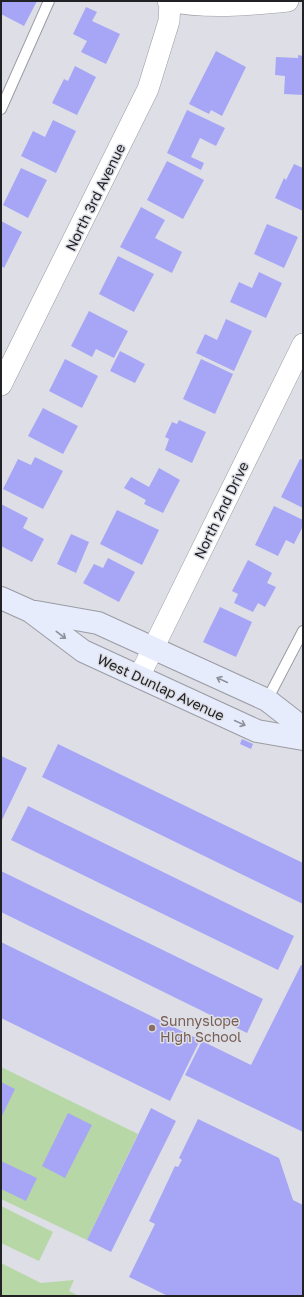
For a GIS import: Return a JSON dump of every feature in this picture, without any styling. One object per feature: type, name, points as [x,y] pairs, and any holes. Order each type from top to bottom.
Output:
[{"type":"main road","name":"West Dunlap Avenue","points":[[1,598],[30,611],[83,651],[257,731],[303,739]]},
{"type":"main road","name":"West Dunlap Avenue","points":[[30,611],[98,623],[267,700],[303,728]]},
{"type":"street","points":[[169,1],[202,6],[251,5],[288,1]]},
{"type":"street","name":"North 3rd Avenue","points":[[1,385],[148,89],[169,21],[169,1]]},
{"type":"street","name":"North 2nd Drive","points":[[139,677],[303,344]]},
{"type":"lane","points":[[1,109],[49,1]]},
{"type":"lane","points":[[267,700],[303,630]]},
{"type":"green space","points":[[1,1067],[138,1134],[87,1240],[1,1199]]},
{"type":"green space","points":[[1,1206],[53,1232],[39,1261],[1,1243]]},
{"type":"green space","points":[[1,1263],[41,1283],[74,1280],[69,1291],[79,1296],[1,1296]]},
{"type":"building","points":[[1,1],[37,1],[24,26],[1,14]]},
{"type":"building","points":[[86,7],[97,12],[92,21],[120,34],[106,64],[81,52],[87,41],[73,34]]},
{"type":"building","points":[[216,51],[246,67],[222,116],[211,110],[209,114],[189,104]]},
{"type":"building","points":[[298,55],[303,56],[303,95],[284,94],[285,76],[275,75],[276,57],[298,58]]},
{"type":"building","points":[[75,66],[96,77],[77,115],[52,103],[64,79],[68,81]]},
{"type":"building","points":[[187,110],[225,128],[216,146],[200,138],[191,157],[204,163],[201,170],[167,153]]},
{"type":"building","points":[[53,120],[76,131],[56,173],[21,156],[33,131],[45,137]]},
{"type":"building","points":[[167,161],[204,180],[183,219],[147,200]]},
{"type":"building","points":[[294,164],[303,168],[303,211],[275,198],[284,178],[286,180]]},
{"type":"building","points":[[21,168],[47,180],[28,218],[3,205]]},
{"type":"building","points":[[141,207],[165,220],[155,238],[182,252],[172,273],[120,247]]},
{"type":"building","points":[[1,221],[22,232],[4,268],[1,266]]},
{"type":"building","points":[[267,224],[298,237],[284,268],[254,254]]},
{"type":"building","points":[[118,256],[154,274],[134,312],[99,294]]},
{"type":"building","points":[[259,272],[282,283],[266,318],[230,302],[239,282],[252,288]]},
{"type":"building","points":[[89,311],[128,331],[114,358],[96,349],[92,357],[71,346]]},
{"type":"building","points":[[226,319],[252,331],[234,371],[196,353],[205,334],[217,340]]},
{"type":"building","points":[[120,351],[145,364],[135,383],[110,371]]},
{"type":"building","points":[[65,359],[98,376],[82,408],[49,391]]},
{"type":"building","points":[[201,359],[233,374],[215,414],[183,399]]},
{"type":"building","points":[[43,408],[78,426],[63,454],[28,436]]},
{"type":"building","points":[[179,420],[206,432],[192,463],[165,450],[169,439],[165,437],[172,422],[177,424]]},
{"type":"building","points":[[35,457],[63,471],[43,509],[3,489],[18,459],[31,465]]},
{"type":"building","points":[[300,459],[303,460],[303,508],[281,497]]},
{"type":"building","points":[[159,468],[180,480],[163,513],[144,504],[146,500],[124,488],[131,477],[149,487]]},
{"type":"building","points":[[1,504],[28,518],[23,528],[44,539],[32,562],[1,546]]},
{"type":"building","points":[[274,506],[303,520],[303,526],[294,544],[286,540],[278,556],[255,545]]},
{"type":"building","points":[[117,510],[159,530],[142,565],[100,544]]},
{"type":"building","points":[[71,534],[89,542],[76,573],[57,564]]},
{"type":"building","points":[[108,558],[135,572],[119,602],[83,583],[94,564],[103,568]]},
{"type":"building","points":[[248,560],[272,573],[267,583],[276,587],[265,607],[258,603],[253,612],[234,603],[238,594],[232,591]]},
{"type":"building","points":[[220,607],[252,622],[236,657],[203,642]]},
{"type":"building","points":[[242,739],[253,744],[251,749],[240,744]]},
{"type":"building","points":[[58,744],[303,863],[303,904],[42,777]]},
{"type":"building","points":[[1,756],[27,768],[1,822]]},
{"type":"building","points":[[28,806],[294,936],[278,970],[11,840]]},
{"type":"building","points":[[1,871],[263,999],[247,1033],[1,912]]},
{"type":"building","points":[[1,942],[200,1040],[170,1101],[1,1018]]},
{"type":"building","points":[[301,965],[303,965],[303,1132],[185,1075],[202,1041],[251,1065]]},
{"type":"building","points":[[1,1082],[15,1089],[1,1118]]},
{"type":"building","points":[[151,1108],[176,1121],[111,1252],[87,1240]]},
{"type":"building","points":[[68,1113],[92,1125],[65,1178],[42,1166]]},
{"type":"building","points":[[198,1119],[279,1158],[293,1200],[303,1205],[303,1296],[168,1296],[129,1277],[155,1224],[149,1221],[175,1166],[178,1167],[182,1160],[179,1158]]},
{"type":"building","points":[[1,1161],[37,1178],[26,1201],[1,1189]]},
{"type":"place","name":"Sunnyslope High School","points":[[152,1028]]}]
